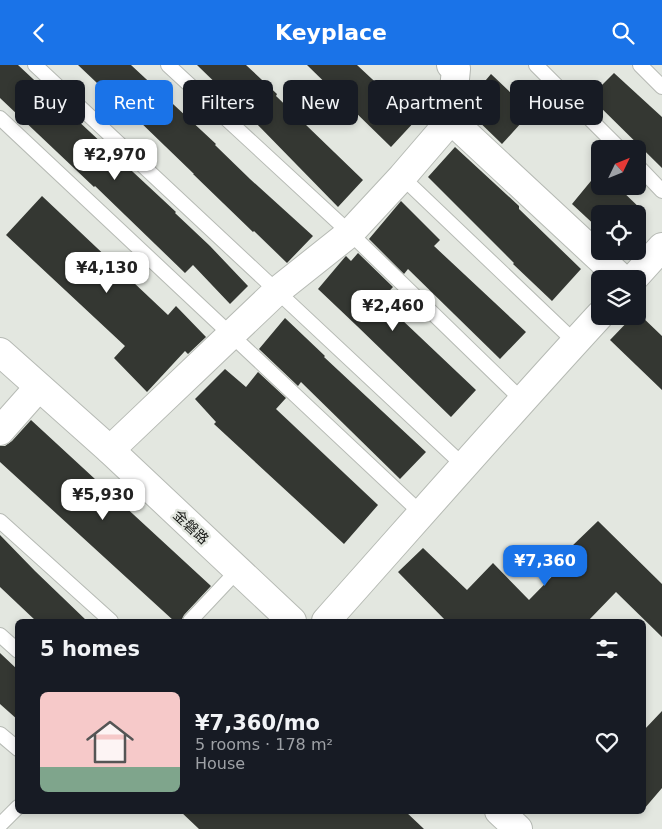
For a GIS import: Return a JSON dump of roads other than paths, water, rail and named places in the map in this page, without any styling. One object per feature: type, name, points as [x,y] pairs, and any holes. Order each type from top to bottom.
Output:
[{"type":"street","points":[[454,80],[455,66]]},
{"type":"street","points":[[110,450],[277,291],[350,233],[402,177],[446,125]]},
{"type":"street","points":[[455,125],[612,270]]},
{"type":"street","points":[[641,270],[662,247]]},
{"type":"street","points":[[328,619],[591,325]]},
{"type":"street","name":"金磐路","points":[[0,352],[38,388],[110,450],[290,619]]},
{"type":"street","points":[[0,431],[38,388]]},
{"type":"street","points":[[502,814],[518,829]]},
{"type":"lane","points":[[35,65],[464,465]]},
{"type":"lane","points":[[168,65],[350,233],[522,400]]},
{"type":"lane","points":[[536,65],[611,140]]},
{"type":"lane","points":[[640,65],[662,87]]},
{"type":"lane","points":[[0,118],[422,514]]},
{"type":"lane","points":[[646,174],[662,191]]},
{"type":"lane","points":[[402,177],[575,342]]},
{"type":"lane","points":[[0,521],[108,619]]},
{"type":"lane","points":[[192,619],[237,571]]},
{"type":"lane","points":[[0,635],[15,648]]},
{"type":"lane","points":[[0,734],[15,746]]},
{"type":"lane","points":[[0,825],[15,810]]}]
